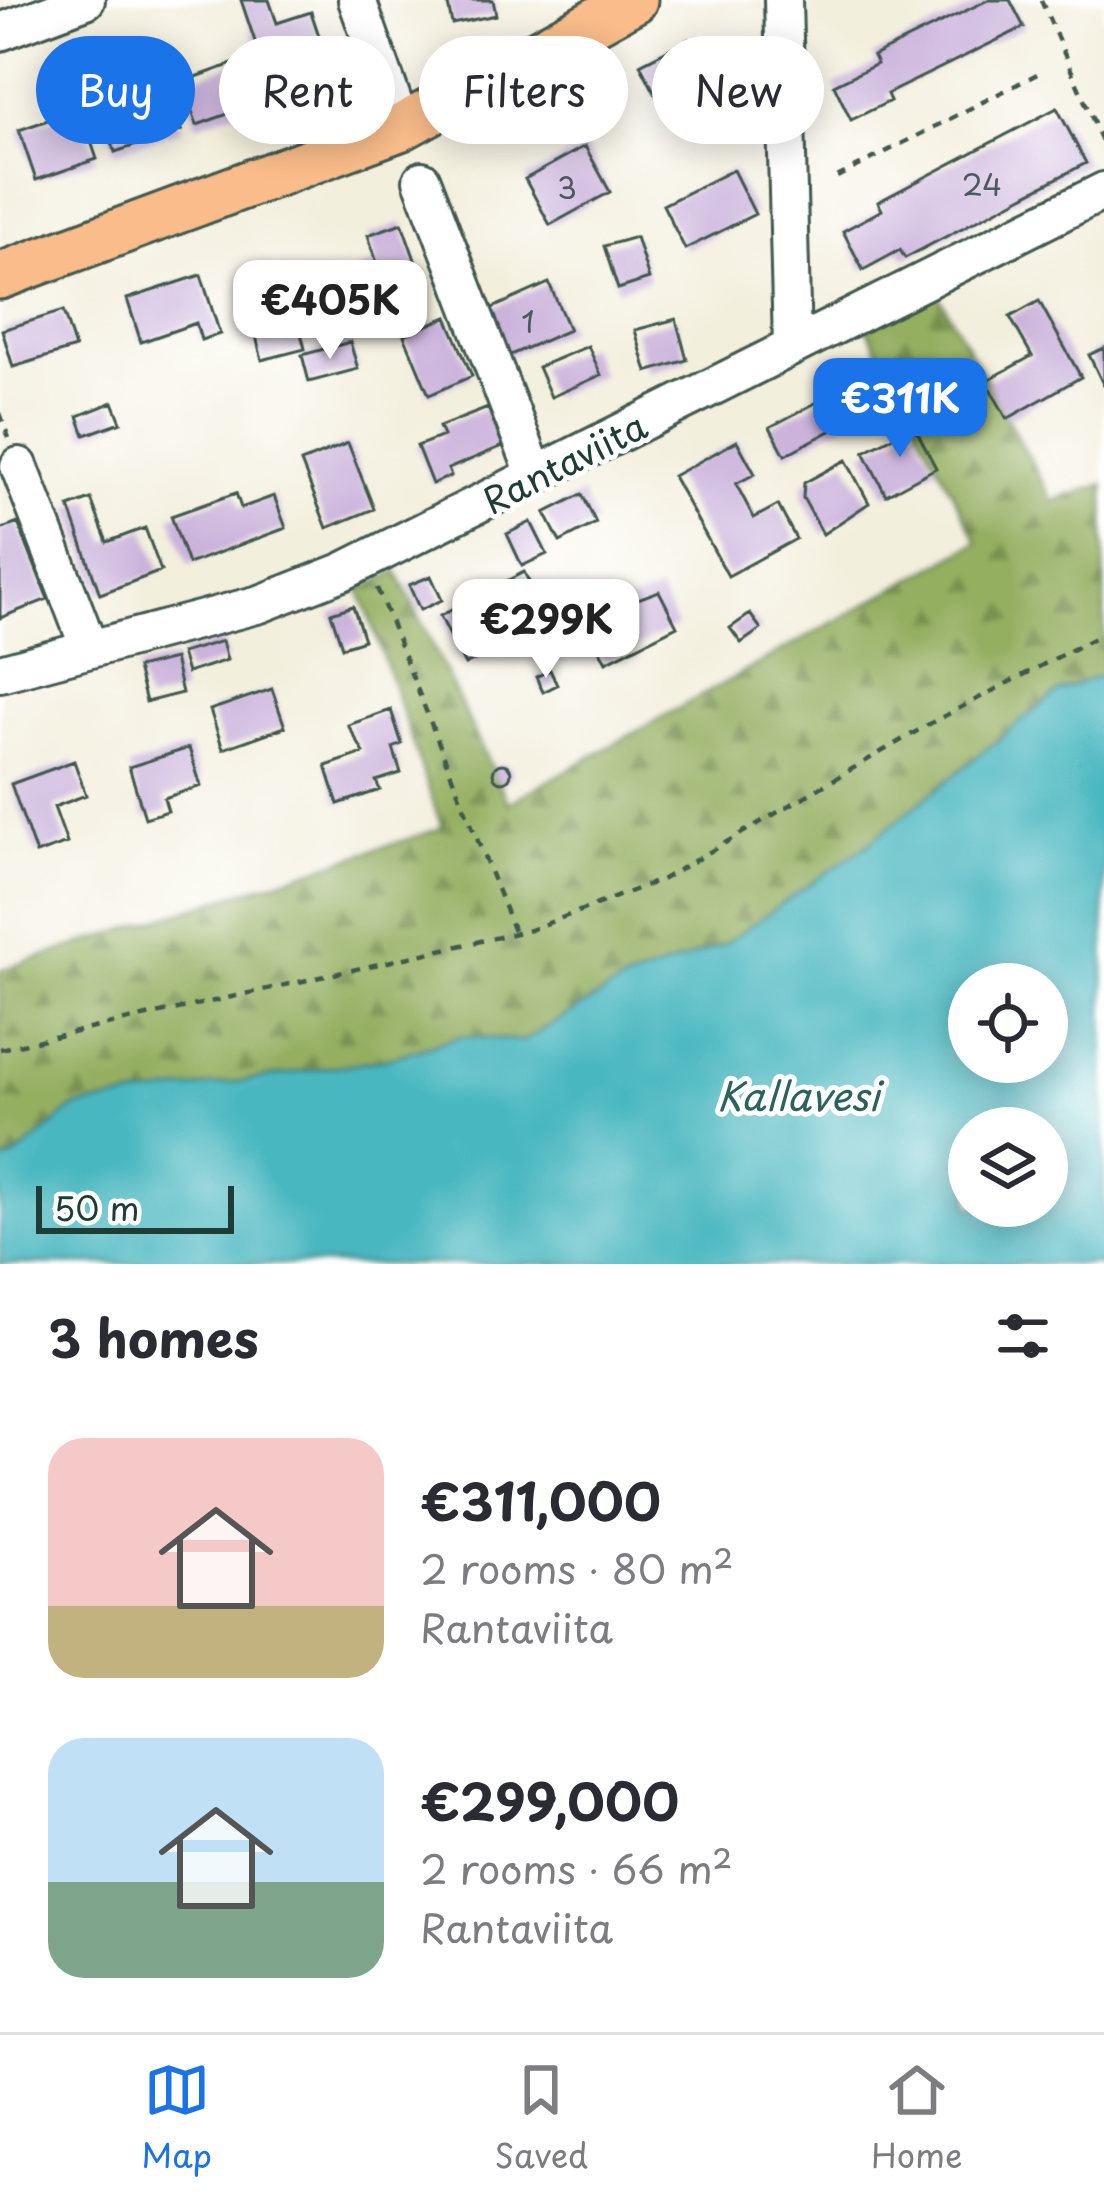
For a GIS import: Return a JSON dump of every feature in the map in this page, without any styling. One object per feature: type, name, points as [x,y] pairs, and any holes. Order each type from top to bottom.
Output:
[{"type":"main road","points":[[0,276],[403,127],[634,0]]},
{"type":"street","points":[[0,32],[86,0]]},
{"type":"street","points":[[357,0],[403,127]]},
{"type":"street","points":[[783,0],[793,346]]},
{"type":"street","points":[[422,180],[536,477]]},
{"type":"street","name":"Rantaviita","points":[[0,673],[88,645],[293,593],[536,477],[1104,191]]},
{"type":"street","points":[[20,466],[88,645]]},
{"type":"path","points":[[1041,0],[1104,146]]},
{"type":"path","points":[[837,176],[1041,72]]},
{"type":"path","points":[[387,614],[515,934]]},
{"type":"path","points":[[0,1049],[515,934],[663,879],[910,734],[1104,633]]},
{"type":"green space","points":[[938,294],[1053,501],[1104,484],[1104,674],[1059,691],[868,844],[724,944],[622,983],[523,1041],[460,1036],[390,1058],[74,1107],[13,1159],[0,1162],[0,970],[442,828],[360,590],[397,571],[508,803],[978,542],[867,328]]},
{"type":"water","name":"Kallavesi","points":[[1104,674],[1104,1264],[0,1264],[0,1162],[13,1159],[74,1107],[390,1058],[460,1036],[524,1041],[622,983],[724,944],[868,844],[1059,691]]},
{"type":"building","points":[[241,0],[269,0],[277,23],[311,12],[319,36],[253,36]]},
{"type":"building","points":[[447,0],[493,0],[496,15],[452,24]]},
{"type":"building","points":[[988,0],[1010,0],[1024,27],[887,94],[890,101],[851,120],[834,85],[877,64],[873,56]]},
{"type":"building","points":[[652,58],[652,87],[640,64]]},
{"type":"building","points":[[219,69],[219,117],[197,125],[195,119],[195,77]]},
{"type":"building","points":[[1057,108],[1086,163],[905,258],[900,250],[863,270],[843,231],[882,210],[878,202]]},
{"type":"building","points":[[36,124],[36,144],[92,144],[97,159],[36,180],[19,130]]},
{"type":"building","points":[[112,144],[139,144],[115,152]]},
{"type":"building","points":[[585,146],[610,192],[550,225],[525,179]]},
{"type":"building","points":[[733,170],[755,214],[685,249],[663,205]]},
{"type":"building","points":[[402,223],[426,291],[372,309],[358,270],[377,263],[368,235]]},
{"type":"building","points":[[636,237],[649,279],[618,289],[604,246]]},
{"type":"building","points":[[285,270],[305,349],[262,360],[242,280]]},
{"type":"building","points":[[201,275],[220,334],[201,340],[196,323],[141,342],[127,299]]},
{"type":"building","points":[[549,283],[569,330],[508,356],[488,310]]},
{"type":"building","points":[[1039,301],[1081,377],[1007,419],[986,381],[1032,356],[1010,317]]},
{"type":"building","points":[[63,311],[75,348],[13,367],[2,330]]},
{"type":"building","points":[[447,317],[472,376],[429,395],[404,335]]},
{"type":"building","points":[[676,319],[687,360],[647,372],[635,330]]},
{"type":"building","points":[[350,342],[358,369],[309,382],[302,355]]},
{"type":"building","points":[[588,346],[601,375],[551,397],[538,367]]},
{"type":"building","points":[[1104,348],[1104,386],[1089,355]]},
{"type":"building","points":[[884,367],[898,395],[785,455],[770,427]]},
{"type":"building","points":[[113,402],[121,422],[85,435],[78,416]]},
{"type":"building","points":[[488,408],[503,446],[448,469],[451,476],[432,484],[417,446],[443,436],[439,427]]},
{"type":"building","points":[[914,426],[936,468],[886,495],[864,452]]},
{"type":"building","points":[[737,441],[755,474],[736,484],[754,518],[778,505],[796,539],[728,576],[673,476]]},
{"type":"building","points":[[348,443],[374,509],[327,528],[301,462]]},
{"type":"building","points":[[846,460],[869,503],[823,534],[803,498],[804,483]]},
{"type":"building","points":[[236,493],[241,508],[274,496],[286,528],[188,564],[171,516]]},
{"type":"building","points":[[582,494],[596,523],[560,542],[545,513]]},
{"type":"building","points":[[91,499],[107,542],[145,528],[161,571],[100,594],[69,507]]},
{"type":"building","points":[[531,522],[547,554],[522,566],[507,534]]},
{"type":"building","points":[[18,523],[48,599],[0,618],[0,530]]},
{"type":"building","points":[[524,572],[549,621],[515,639],[489,590]]},
{"type":"building","points":[[431,576],[442,600],[420,610],[409,585]]},
{"type":"building","points":[[659,591],[677,626],[606,662],[590,632],[606,624],[603,619],[618,612],[616,607]]},
{"type":"building","points":[[475,598],[500,647],[465,665],[440,616]]},
{"type":"building","points":[[353,606],[364,640],[342,647],[331,613]]},
{"type":"building","points":[[750,614],[761,629],[741,643],[730,628]]},
{"type":"building","points":[[222,641],[227,660],[187,673],[181,653]]},
{"type":"building","points":[[174,659],[182,693],[146,702],[137,668]]},
{"type":"building","points":[[550,670],[557,685],[543,692],[536,677]]},
{"type":"building","points":[[272,689],[285,727],[223,749],[210,710]]},
{"type":"building","points":[[391,710],[402,744],[393,748],[401,773],[376,781],[380,790],[338,804],[326,766],[364,753],[348,725]]},
{"type":"building","points":[[189,748],[201,786],[164,798],[168,811],[145,818],[129,767]]},
{"type":"building","points":[[74,761],[86,795],[54,807],[67,843],[36,854],[11,784]]},
{"type":"building","points":[[502,764],[511,773],[502,782],[493,773]]}]
